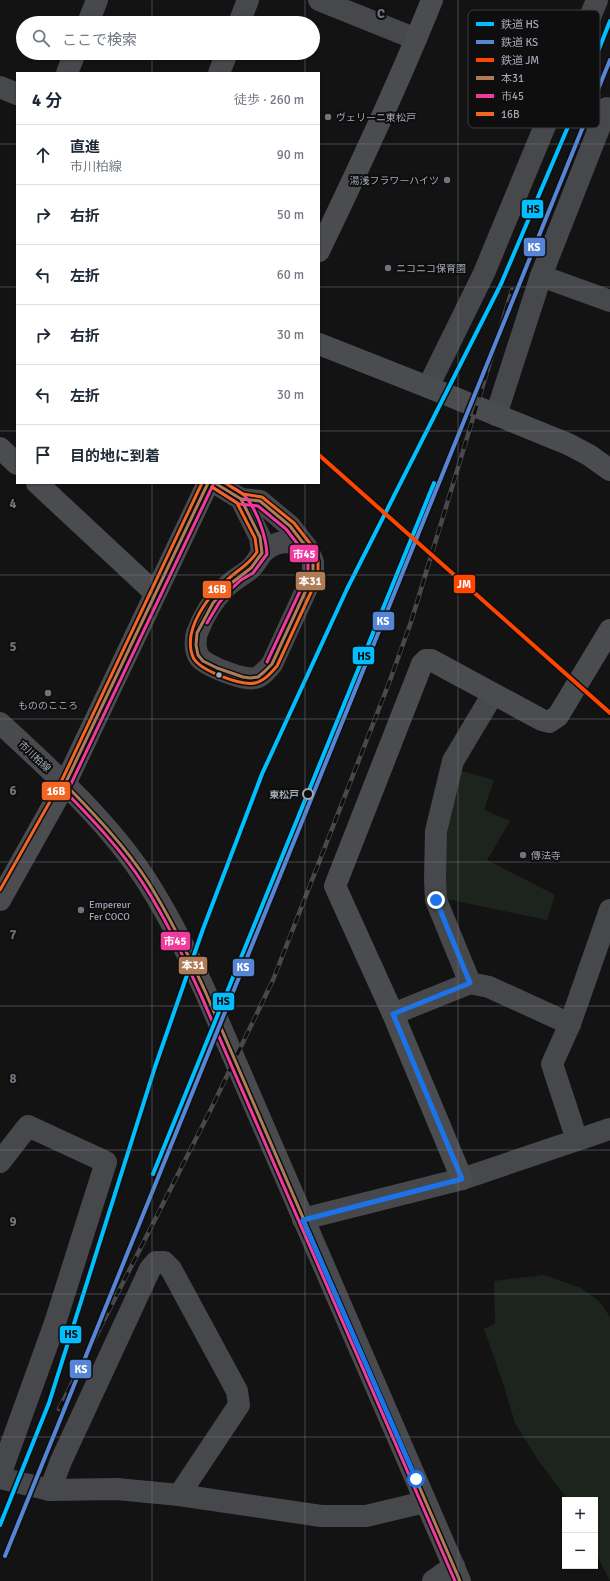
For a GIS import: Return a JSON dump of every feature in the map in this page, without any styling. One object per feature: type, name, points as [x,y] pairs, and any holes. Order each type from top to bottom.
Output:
[{"type":"main road","name":"市川柏線","points":[[0,723],[65,784],[101,821],[148,882],[168,917],[205,991],[457,1573]]},
{"type":"street","points":[[91,16],[97,0]]},
{"type":"street","points":[[242,16],[248,0]]},
{"type":"street","points":[[319,0],[416,39]]},
{"type":"street","points":[[320,248],[355,175],[432,0]]},
{"type":"street","points":[[593,10],[597,0]]},
{"type":"street","points":[[67,72],[72,60]]},
{"type":"street","points":[[219,72],[224,60]]},
{"type":"street","points":[[0,87],[16,94]]},
{"type":"street","points":[[600,126],[607,108],[610,109]]},
{"type":"street","points":[[428,387],[484,273],[544,128]]},
{"type":"street","points":[[496,415],[541,276],[599,128]]},
{"type":"street","points":[[541,276],[610,301]]},
{"type":"street","points":[[320,344],[568,444],[589,455],[610,470]]},
{"type":"street","points":[[0,448],[16,463]]},
{"type":"street","points":[[38,484],[155,594]]},
{"type":"street","points":[[0,900],[65,784],[208,484]]},
{"type":"street","points":[[217,484],[242,499],[260,500],[290,526],[307,548],[313,562],[313,575],[272,664],[264,673],[256,678],[246,679],[205,662],[198,656],[196,645],[197,634],[215,600],[226,587],[238,576],[249,570],[269,546],[280,542],[294,543],[307,548]]},
{"type":"street","points":[[242,499],[260,537],[262,553]]},
{"type":"street","points":[[462,1179],[393,1014],[335,886],[422,664],[426,660],[431,660],[542,720],[549,722],[558,716],[610,630]]},
{"type":"street","points":[[470,983],[436,900],[436,831],[453,761],[493,694]]},
{"type":"street","points":[[577,1140],[552,1064],[570,1024],[610,910]]},
{"type":"street","points":[[393,1014],[470,983],[489,987],[570,1024]]},
{"type":"street","points":[[0,1162],[28,1126],[106,1162],[55,1323],[0,1477],[50,1490],[116,1489],[179,1495],[321,1516],[366,1516],[425,1502]]},
{"type":"street","points":[[303,1220],[462,1179],[610,1128]]},
{"type":"street","points":[[50,1490],[61,1461],[150,1269],[156,1262],[164,1262],[171,1269],[237,1392],[239,1405],[179,1495]]},
{"type":"street","points":[[433,1581],[457,1573]]},
{"type":"shaded area","points":[[459,770],[494,780],[484,810],[510,821],[487,860],[555,895],[547,920],[446,899],[443,836]]},
{"type":"shaded area","points":[[544,1275],[581,1288],[600,1302],[610,1317],[610,1581],[598,1557],[598,1497],[566,1497],[538,1460],[515,1423],[484,1329],[495,1324],[494,1281]]},
{"type":"railway","points":[[59,1409],[210,1111],[273,980],[389,683],[411,622],[512,290]]},
{"type":"rail line","name":"HS","points":[[600,46],[610,21]]},
{"type":"rail line","name":"KS","points":[[600,85],[610,60]]},
{"type":"rail line","name":"HS","points":[[0,1525],[49,1403],[155,1067],[203,929],[262,774],[347,589],[501,284],[567,128]]},
{"type":"rail line","name":"KS","points":[[5,1556],[582,128]]},
{"type":"rail line","name":"JM","points":[[320,456],[610,713]]},
{"type":"rail line","name":"HS","points":[[153,1174],[434,483]]},
{"type":"transit line","name":"16B","points":[[0,890],[61,782],[202,484]]},
{"type":"transit line","name":"本31","points":[[65,784],[208,484]]},
{"type":"transit line","name":"本31","points":[[217,484],[241,499]]},
{"type":"transit line","name":"16B","points":[[212,487],[237,503],[255,538],[257,552],[246,565],[230,577],[209,598],[193,627],[190,644],[194,659],[198,664],[222,677],[241,682],[255,683],[264,679],[277,666],[318,577],[318,561],[312,546],[294,523],[262,497],[243,494],[227,484]]},
{"type":"transit line","name":"市45","points":[[70,786],[213,485]]},
{"type":"transit line","name":"市45","points":[[207,623],[219,603],[230,590],[241,580],[253,573],[267,554],[263,531],[253,508],[245,496],[230,486]]},
{"type":"transit line","name":"市45","points":[[212,487],[239,504],[258,506],[286,529],[303,551],[308,563],[308,574],[267,662]]},
{"type":"transit line","name":"本31","points":[[241,499],[260,501],[290,526],[307,548],[313,562],[313,575],[272,664],[258,677],[250,678],[217,668],[203,661],[198,655],[196,645],[197,633],[213,603],[229,585],[251,568],[262,553],[260,537],[241,499]]},
{"type":"transit line","name":"本31","points":[[65,784],[130,856],[164,909],[185,949],[205,991],[460,1581]]},
{"type":"transit line","name":"市45","points":[[61,787],[116,846],[126,859],[160,911],[174,938],[200,993],[455,1581]]},
{"type":"place","name":"ヴェリーニ東松戸","points":[[328,117]]},
{"type":"place","name":"湯浅フラワーハイツ","points":[[447,180]]},
{"type":"place","name":"ニコニコ保育園","points":[[388,268]]},
{"type":"place","name":"もののこころ","points":[[48,693]]},
{"type":"place","name":"東松戸","points":[[308,794]]},
{"type":"place","name":"傳法寺","points":[[523,855]]},
{"type":"place","name":"Empereur Fer COCO","points":[[81,910]]},
{"type":"route","points":[[416,1479],[303,1220],[462,1179],[393,1014],[470,983],[436,900]]}]
